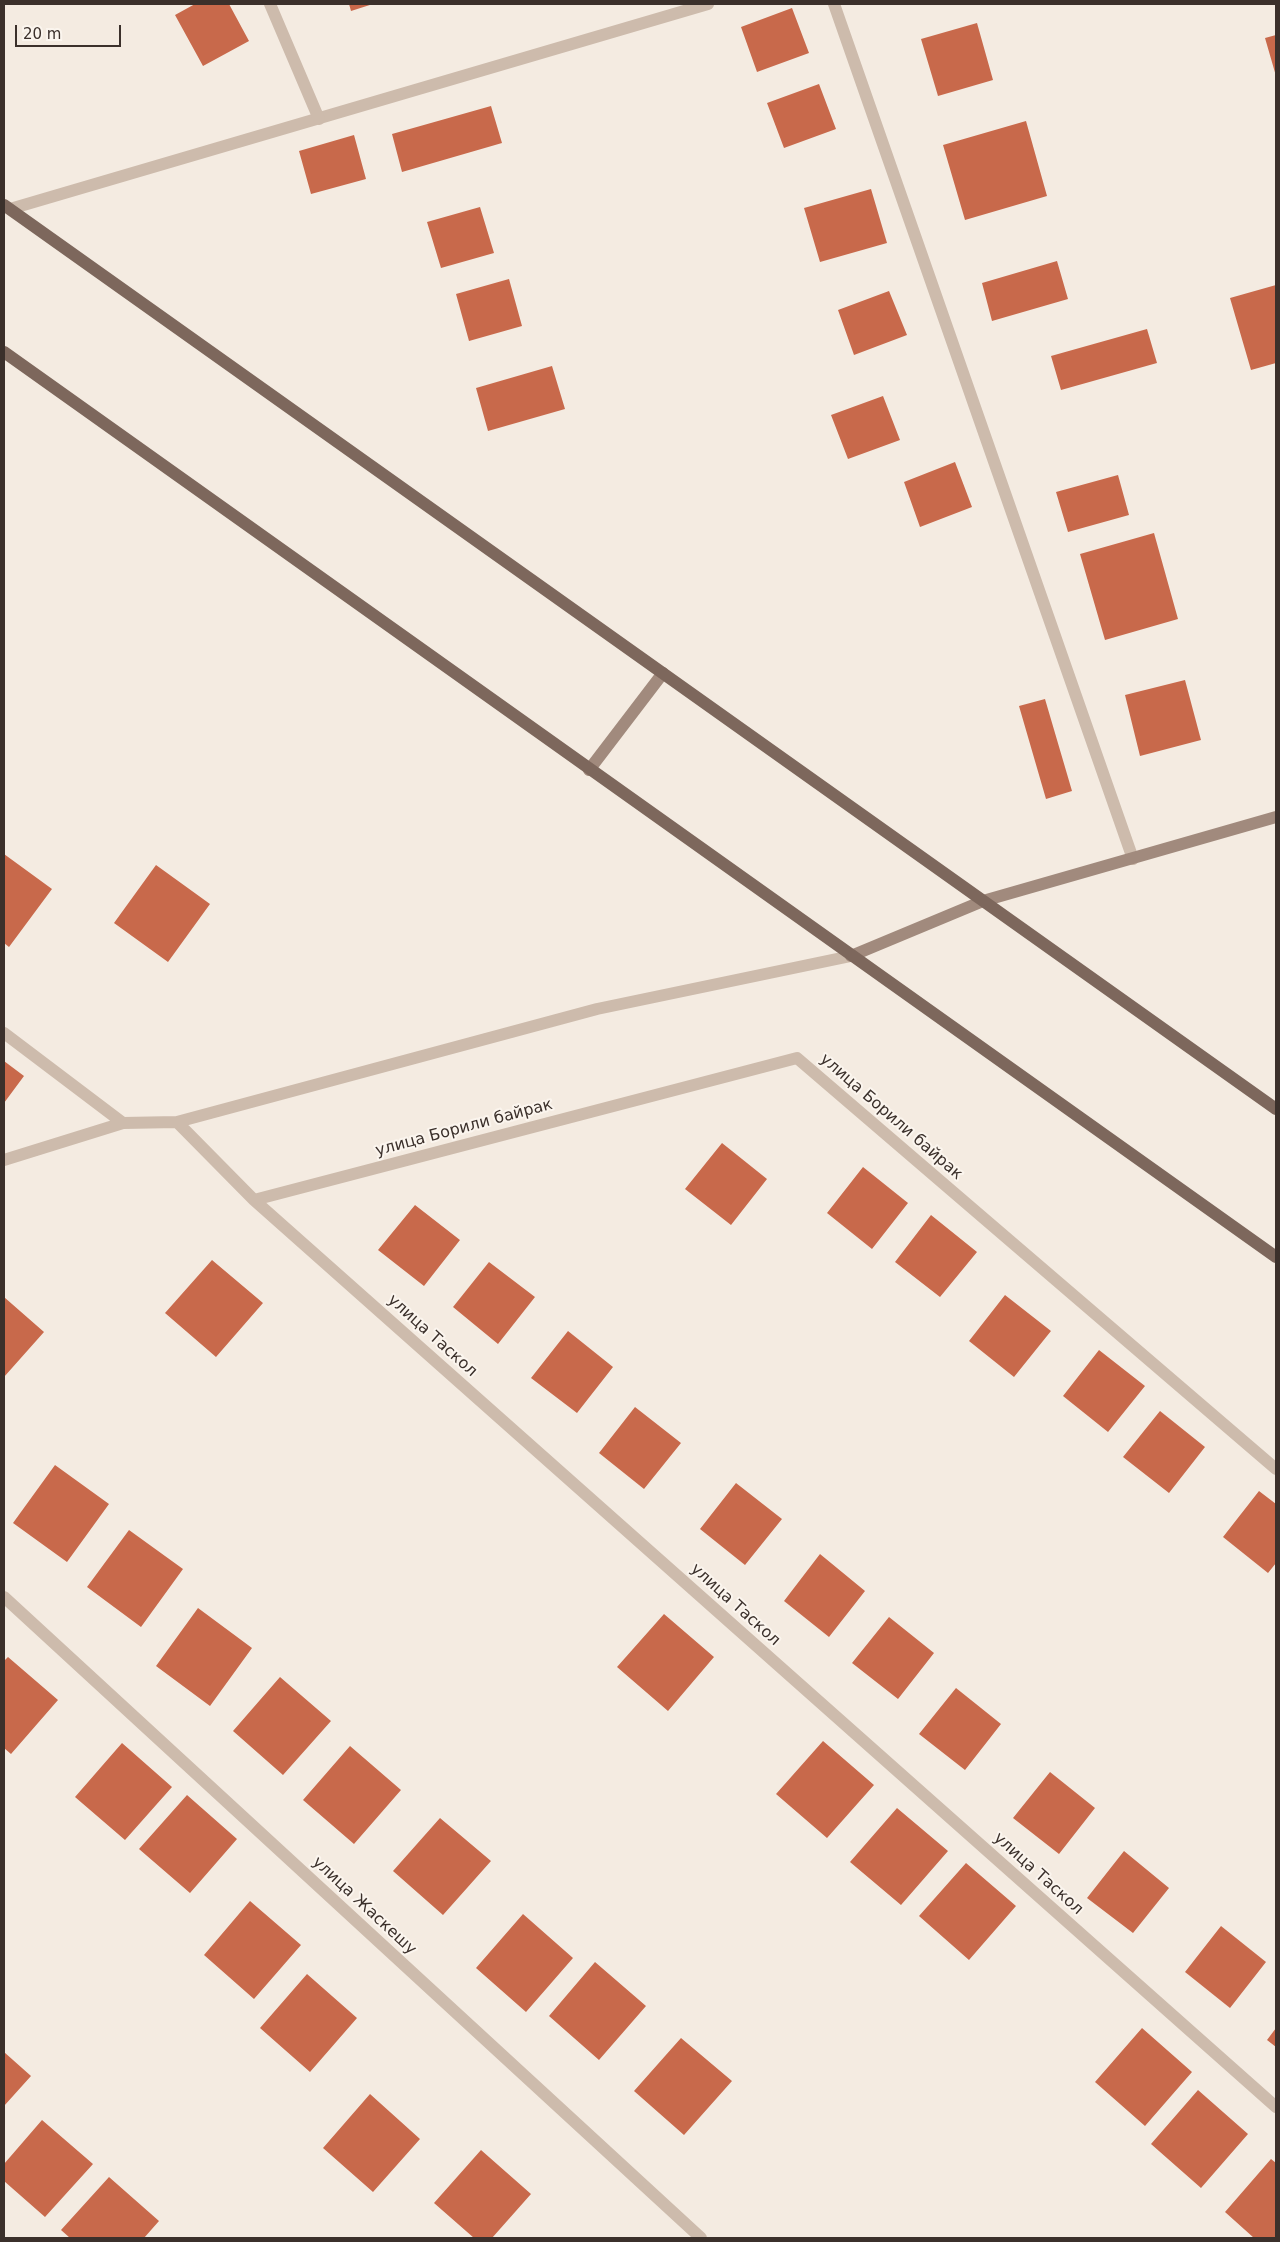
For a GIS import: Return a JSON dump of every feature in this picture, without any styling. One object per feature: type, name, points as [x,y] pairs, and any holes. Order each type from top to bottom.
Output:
[{"type":"main road","points":[[7,207],[1276,1109]]},
{"type":"main road","points":[[4,352],[1276,1257]]},
{"type":"street","points":[[270,4],[318,119]]},
{"type":"street","points":[[7,207],[318,119],[708,4]]},
{"type":"street","points":[[834,4],[1133,859]]},
{"type":"street","points":[[590,770],[662,673]]},
{"type":"street","points":[[4,1160],[124,1123],[177,1122],[597,1009],[851,956],[983,901],[1276,817]]},
{"type":"street","points":[[4,1033],[124,1123]]},
{"type":"street","name":"улица Борили байрак","points":[[254,1200],[797,1058],[1276,1469]]},
{"type":"street","name":"улица Таскол","points":[[177,1122],[254,1200],[1276,2107]]},
{"type":"street","name":"улица Жаскешу","points":[[4,1597],[701,2238]]},
{"type":"building","points":[[195,4],[229,4],[249,41],[203,66],[175,15]]},
{"type":"building","points":[[349,4],[373,4],[351,11]]},
{"type":"building","points":[[792,8],[809,53],[757,72],[741,27]]},
{"type":"building","points":[[977,23],[993,80],[938,96],[921,39]]},
{"type":"building","points":[[1276,35],[1276,76],[1265,38]]},
{"type":"building","points":[[819,84],[836,129],[784,148],[767,103]]},
{"type":"building","points":[[491,106],[502,143],[402,172],[392,134]]},
{"type":"building","points":[[1026,121],[1047,196],[965,220],[943,145]]},
{"type":"building","points":[[354,135],[366,179],[311,194],[299,151]]},
{"type":"building","points":[[871,189],[887,243],[820,262],[804,208]]},
{"type":"building","points":[[480,207],[494,253],[441,268],[427,222]]},
{"type":"building","points":[[1057,261],[1068,299],[992,321],[982,283]]},
{"type":"building","points":[[509,279],[522,326],[469,341],[456,294]]},
{"type":"building","points":[[1276,285],[1276,363],[1251,370],[1230,298]]},
{"type":"building","points":[[889,291],[907,335],[854,355],[838,310]]},
{"type":"building","points":[[1147,329],[1157,363],[1061,390],[1051,356]]},
{"type":"building","points":[[552,366],[565,409],[488,431],[476,388]]},
{"type":"building","points":[[883,396],[900,440],[848,459],[831,415]]},
{"type":"building","points":[[955,462],[972,507],[920,527],[904,482]]},
{"type":"building","points":[[1118,475],[1129,515],[1068,532],[1056,492]]},
{"type":"building","points":[[1154,533],[1178,619],[1105,640],[1080,554]]},
{"type":"building","points":[[1185,680],[1201,740],[1140,756],[1125,695]]},
{"type":"building","points":[[1045,699],[1072,791],[1046,799],[1019,706]]},
{"type":"building","points":[[4,854],[52,889],[9,947],[4,943]]},
{"type":"building","points":[[156,865],[210,904],[168,962],[114,923]]},
{"type":"building","points":[[4,1061],[24,1076],[4,1103]]},
{"type":"building","points":[[722,1143],[767,1179],[731,1225],[685,1189]]},
{"type":"building","points":[[863,1167],[908,1203],[872,1249],[827,1213]]},
{"type":"building","points":[[415,1205],[460,1240],[424,1286],[378,1250]]},
{"type":"building","points":[[931,1215],[977,1252],[940,1297],[895,1262]]},
{"type":"building","points":[[212,1260],[263,1303],[216,1357],[165,1313]]},
{"type":"building","points":[[489,1262],[535,1297],[498,1344],[453,1307]]},
{"type":"building","points":[[1005,1295],[1051,1331],[1014,1377],[969,1341]]},
{"type":"building","points":[[4,1297],[44,1332],[4,1377]]},
{"type":"building","points":[[568,1331],[613,1367],[577,1413],[531,1378]]},
{"type":"building","points":[[1099,1350],[1145,1386],[1108,1432],[1063,1396]]},
{"type":"building","points":[[635,1407],[681,1443],[644,1489],[599,1453]]},
{"type":"building","points":[[1160,1411],[1205,1447],[1169,1493],[1123,1457]]},
{"type":"building","points":[[55,1465],[109,1504],[67,1562],[13,1523]]},
{"type":"building","points":[[736,1483],[782,1519],[745,1565],[700,1529]]},
{"type":"building","points":[[1259,1491],[1276,1504],[1276,1563],[1268,1573],[1223,1537]]},
{"type":"building","points":[[129,1530],[183,1569],[141,1627],[87,1587]]},
{"type":"building","points":[[820,1554],[865,1591],[829,1637],[784,1601]]},
{"type":"building","points":[[198,1608],[252,1648],[210,1706],[156,1666]]},
{"type":"building","points":[[664,1614],[714,1657],[668,1711],[617,1667]]},
{"type":"building","points":[[889,1617],[934,1653],[898,1699],[852,1663]]},
{"type":"building","points":[[8,1657],[58,1700],[11,1754],[4,1748],[4,1661]]},
{"type":"building","points":[[280,1677],[331,1721],[283,1775],[233,1731]]},
{"type":"building","points":[[956,1688],[1001,1724],[965,1770],[919,1734]]},
{"type":"building","points":[[823,1741],[874,1785],[827,1838],[776,1794]]},
{"type":"building","points":[[122,1743],[172,1787],[125,1840],[75,1797]]},
{"type":"building","points":[[350,1746],[401,1790],[354,1844],[303,1800]]},
{"type":"building","points":[[1050,1772],[1095,1808],[1059,1854],[1013,1818]]},
{"type":"building","points":[[187,1795],[237,1839],[190,1893],[139,1849]]},
{"type":"building","points":[[897,1808],[948,1851],[901,1905],[850,1862]]},
{"type":"building","points":[[440,1818],[491,1861],[443,1915],[393,1871]]},
{"type":"building","points":[[1124,1851],[1169,1888],[1133,1933],[1087,1898]]},
{"type":"building","points":[[966,1863],[1016,1906],[969,1960],[919,1916]]},
{"type":"building","points":[[250,1901],[301,1945],[254,1999],[204,1955]]},
{"type":"building","points":[[523,1914],[573,1958],[526,2012],[476,1968]]},
{"type":"building","points":[[1221,1926],[1266,1962],[1230,2008],[1185,1972]]},
{"type":"building","points":[[595,1962],[646,2006],[599,2060],[549,2016]]},
{"type":"building","points":[[307,1974],[357,2018],[310,2072],[260,2028]]},
{"type":"building","points":[[1142,2028],[1192,2072],[1145,2126],[1095,2082]]},
{"type":"building","points":[[1276,2028],[1276,2047],[1267,2040]]},
{"type":"building","points":[[681,2038],[732,2081],[684,2135],[634,2091]]},
{"type":"building","points":[[4,2052],[31,2076],[4,2106]]},
{"type":"building","points":[[1198,2090],[1248,2134],[1201,2188],[1151,2144]]},
{"type":"building","points":[[370,2094],[420,2139],[373,2192],[323,2148]]},
{"type":"building","points":[[42,2120],[93,2164],[45,2217],[4,2181],[4,2164]]},
{"type":"building","points":[[481,2150],[531,2194],[492,2238],[474,2238],[434,2203]]},
{"type":"building","points":[[1271,2159],[1276,2163],[1276,2238],[1254,2238],[1225,2212]]},
{"type":"building","points":[[109,2177],[159,2221],[144,2238],[70,2238],[61,2230]]}]
